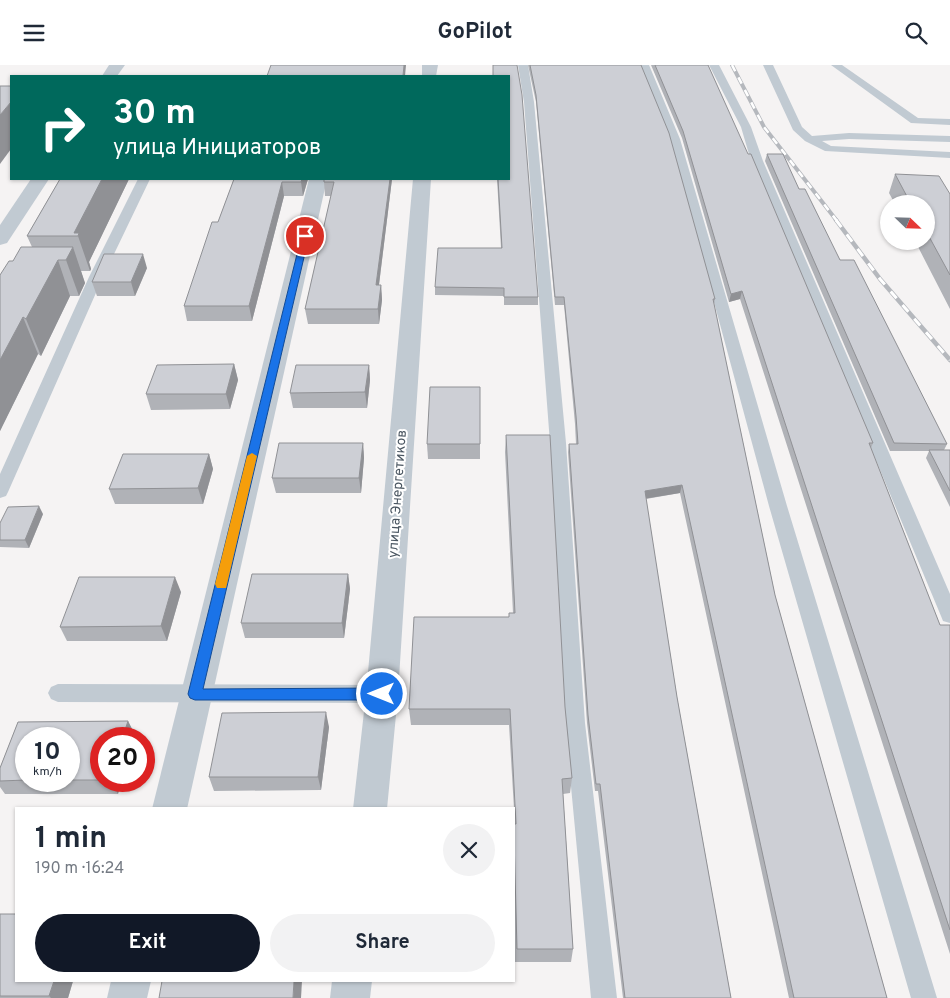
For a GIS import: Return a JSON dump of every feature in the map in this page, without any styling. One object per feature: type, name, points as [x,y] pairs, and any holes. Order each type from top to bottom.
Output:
[{"type":"street","points":[[0,239],[39,180]]},
{"type":"street","points":[[170,807],[195,694],[318,180]]},
{"type":"street","name":"улица Энергетиков","points":[[370,807],[382,694],[422,180]]},
{"type":"street","points":[[127,998],[131,982]]},
{"type":"street","points":[[350,998],[352,982]]},
{"type":"lane","points":[[523,65],[529,102],[558,443],[575,723],[604,998]]},
{"type":"lane","points":[[644,65],[675,139],[778,506],[924,998]]},
{"type":"lane","points":[[714,65],[746,127],[772,197],[950,616]]},
{"type":"lane","points":[[768,65],[797,128],[809,139],[829,149],[950,155]]},
{"type":"lane","points":[[836,65],[914,121],[950,122]]},
{"type":"lane","points":[[809,139],[849,136],[950,139]]},
{"type":"lane","points":[[0,492],[91,277],[143,180]]},
{"type":"lane","points":[[58,693],[382,694]]},
{"type":"building","points":[[271,65],[404,65],[403,75],[267,75]]},
{"type":"building","points":[[493,65],[517,65],[522,95],[538,297],[504,297],[504,288],[435,287],[438,248],[502,248],[498,180],[510,180],[510,75],[493,75]]},
{"type":"building","points":[[530,65],[641,65],[669,133],[715,299],[713,299],[775,595],[887,998],[794,998],[682,485],[645,491],[677,697],[731,998],[625,998],[600,784],[596,784],[588,715],[569,444],[578,444],[564,297],[555,297],[536,95]]},
{"type":"building","points":[[655,65],[708,65],[748,154],[751,154],[873,443],[869,443],[940,625],[950,625],[950,930],[742,291],[731,294],[683,131]]},
{"type":"building","points":[[0,86],[10,86],[10,103],[0,115]]},
{"type":"building","points":[[767,154],[783,154],[799,189],[805,189],[840,260],[854,260],[947,444],[894,443]]},
{"type":"building","points":[[895,174],[939,176],[950,194],[950,275],[935,248],[935,195],[906,195]]},
{"type":"building","points":[[59,180],[101,180],[74,233],[79,233],[78,236],[27,236]]},
{"type":"building","points":[[234,180],[302,180],[301,182],[282,182],[249,306],[184,306],[212,222],[218,222]]},
{"type":"building","points":[[324,180],[390,180],[376,285],[381,285],[378,309],[305,309],[334,182],[324,182]]},
{"type":"building","points":[[21,247],[73,247],[66,260],[58,260],[26,319],[23,317],[0,360],[0,275],[9,261],[13,261]]},
{"type":"building","points":[[104,254],[143,254],[131,282],[92,282]]},
{"type":"building","points":[[234,364],[226,394],[146,394],[157,365]]},
{"type":"building","points":[[296,365],[369,365],[365,392],[290,393]]},
{"type":"building","points":[[430,387],[480,387],[480,444],[427,444]]},
{"type":"building","points":[[506,435],[550,435],[565,707],[572,778],[562,779],[573,949],[517,949],[516,824],[510,709],[409,709],[414,617],[509,617],[509,613],[515,613]]},
{"type":"building","points":[[279,443],[363,443],[359,478],[272,478]]},
{"type":"building","points":[[929,450],[950,450],[950,491]]},
{"type":"building","points":[[123,454],[209,454],[198,488],[109,489]]},
{"type":"building","points":[[39,506],[25,540],[0,540],[0,523],[8,507]]},
{"type":"building","points":[[252,574],[348,574],[342,623],[241,623]]},
{"type":"building","points":[[79,577],[175,577],[161,626],[60,627]]},
{"type":"building","points":[[326,712],[318,777],[209,777],[222,713]]},
{"type":"building","points":[[128,721],[126,727],[90,727],[90,780],[80,780],[80,727],[16,727],[18,722]]},
{"type":"building","points":[[15,730],[15,780],[0,781],[0,768]]},
{"type":"building","points":[[0,914],[15,914],[15,982],[54,982],[49,996],[0,996]]},
{"type":"building","points":[[162,982],[294,982],[293,998],[159,998]]},
{"type":"railway","points":[[732,65],[764,127],[837,221]]},
{"type":"railway","points":[[836,220],[880,279],[950,360]]},
{"type":"slow traffic","points":[[221,584],[252,456]]},
{"type":"route","points":[[305,236],[195,694],[382,694]]}]
